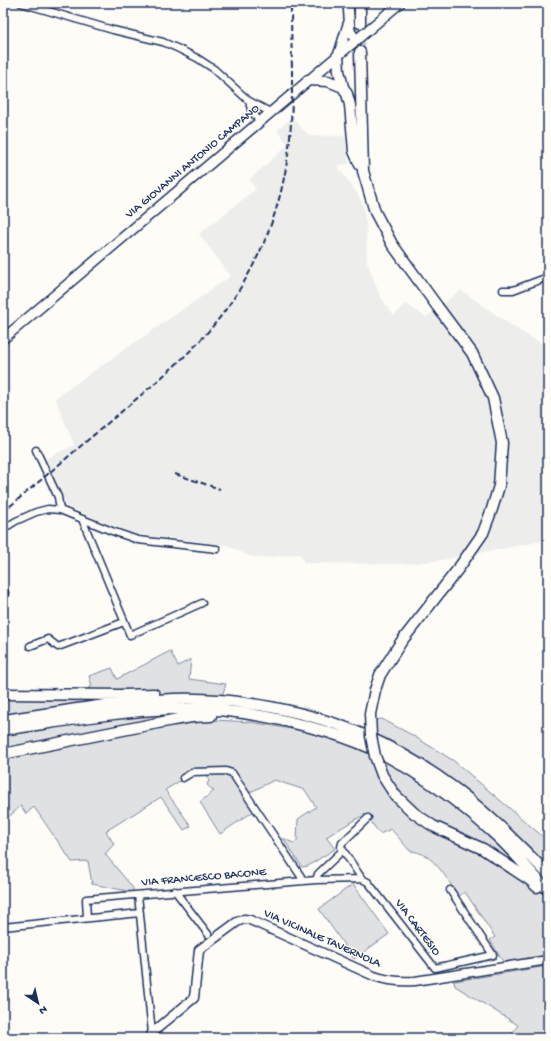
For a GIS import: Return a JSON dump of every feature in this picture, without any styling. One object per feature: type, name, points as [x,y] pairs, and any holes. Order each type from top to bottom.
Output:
[{"type":"highway","points":[[360,3],[360,23]]},
{"type":"highway","points":[[360,52],[363,171]]},
{"type":"highway","points":[[338,55],[343,87],[350,105],[354,151],[363,171],[375,212],[392,244],[472,353],[493,398],[502,443],[499,486],[483,533],[458,569],[401,642],[380,675],[370,714],[371,736],[375,756],[382,775],[396,795],[414,813],[433,826],[483,849],[530,880],[548,896]]},
{"type":"highway","points":[[308,80],[328,81],[343,87]]},
{"type":"highway","points":[[3,694],[124,695],[191,693],[213,695],[239,703]]},
{"type":"highway","points":[[3,720],[151,701],[197,700],[239,703],[312,717],[346,728],[387,746],[433,773],[457,790],[499,825],[548,874]]},
{"type":"highway","points":[[3,730],[123,713],[175,709],[218,710],[274,718],[308,726],[361,744],[382,754],[452,798],[492,832],[548,890]]},
{"type":"highway","points":[[3,754],[192,717],[274,718]]},
{"type":"main road","points":[[348,3],[348,23],[350,31],[356,40]]},
{"type":"main road","name":"VIA GIOVANNI ANTONIO CAMPANO","points":[[3,339],[400,3]]},
{"type":"main road","points":[[338,55],[348,23]]},
{"type":"street","points":[[22,3],[113,30],[163,42],[179,49],[214,69],[249,101],[270,112]]},
{"type":"street","points":[[249,101],[252,110],[259,121]]},
{"type":"street","points":[[503,290],[513,290],[548,277]]},
{"type":"street","points":[[36,450],[58,497],[60,510]]},
{"type":"street","points":[[3,529],[36,512],[60,510],[138,540],[217,548]]},
{"type":"street","points":[[82,519],[130,635],[202,603]]},
{"type":"street","points":[[30,646],[48,639],[58,647],[124,622]]},
{"type":"street","points":[[183,778],[193,772],[226,771],[232,773],[304,881]]},
{"type":"street","points":[[316,880],[318,874],[343,850],[341,847],[342,843],[368,818]]},
{"type":"street","name":"VIA CARTESIO","points":[[343,850],[362,879],[368,882],[435,968],[493,955],[450,890]]},
{"type":"street","name":"VIA FRANCESCO BACONE","points":[[152,1036],[138,895],[316,880],[362,879]]},
{"type":"street","points":[[175,891],[208,934]]},
{"type":"street","points":[[87,918],[86,899],[138,895]]},
{"type":"street","points":[[3,927],[140,913]]},
{"type":"street","name":"VIA VICINALE TAVERNOLA","points":[[152,1036],[194,998],[199,950],[237,922],[244,919],[250,920],[385,980],[404,982],[415,981],[548,960]]},
{"type":"shaded area","points":[[292,118],[310,136],[345,136],[349,164],[338,165],[338,167],[357,193],[363,205],[366,224],[367,262],[380,296],[394,316],[405,303],[426,317],[461,290],[515,328],[548,347],[548,540],[442,560],[406,564],[304,563],[300,554],[262,558],[249,556],[226,545],[136,534],[66,506],[45,459],[74,445],[55,398],[231,276],[199,234],[256,189],[249,180],[288,145],[277,130]]},
{"type":"shaded area","points":[[170,651],[178,666],[191,659],[189,679],[226,684],[214,720],[250,722],[327,735],[368,752],[374,720],[382,719],[412,735],[454,761],[548,841],[548,955],[503,962],[490,940],[495,937],[465,892],[459,896],[433,861],[426,856],[410,851],[391,829],[380,834],[365,814],[326,837],[335,849],[308,866],[302,867],[283,838],[293,843],[297,841],[298,819],[316,807],[305,790],[274,780],[247,794],[257,809],[220,834],[200,802],[214,791],[207,785],[209,780],[206,772],[194,772],[165,790],[191,826],[184,830],[161,797],[106,831],[114,844],[105,854],[133,888],[133,892],[92,884],[88,861],[72,862],[34,807],[26,814],[21,806],[5,820],[3,815],[3,688],[84,691],[92,686],[89,676],[112,668],[117,679]]},
{"type":"shaded area","points":[[353,884],[389,934],[354,959],[319,909]]},
{"type":"shaded area","points":[[548,966],[548,1038],[509,1038],[518,1025],[455,986],[454,983],[455,981]]},
{"type":"tunnel","points":[[360,23],[360,52]]},
{"type":"railway","points":[[3,512],[174,367],[209,331],[238,291],[251,270],[271,225],[284,178],[288,156],[292,91],[291,3]]},
{"type":"railway","points":[[175,474],[220,489]]}]
